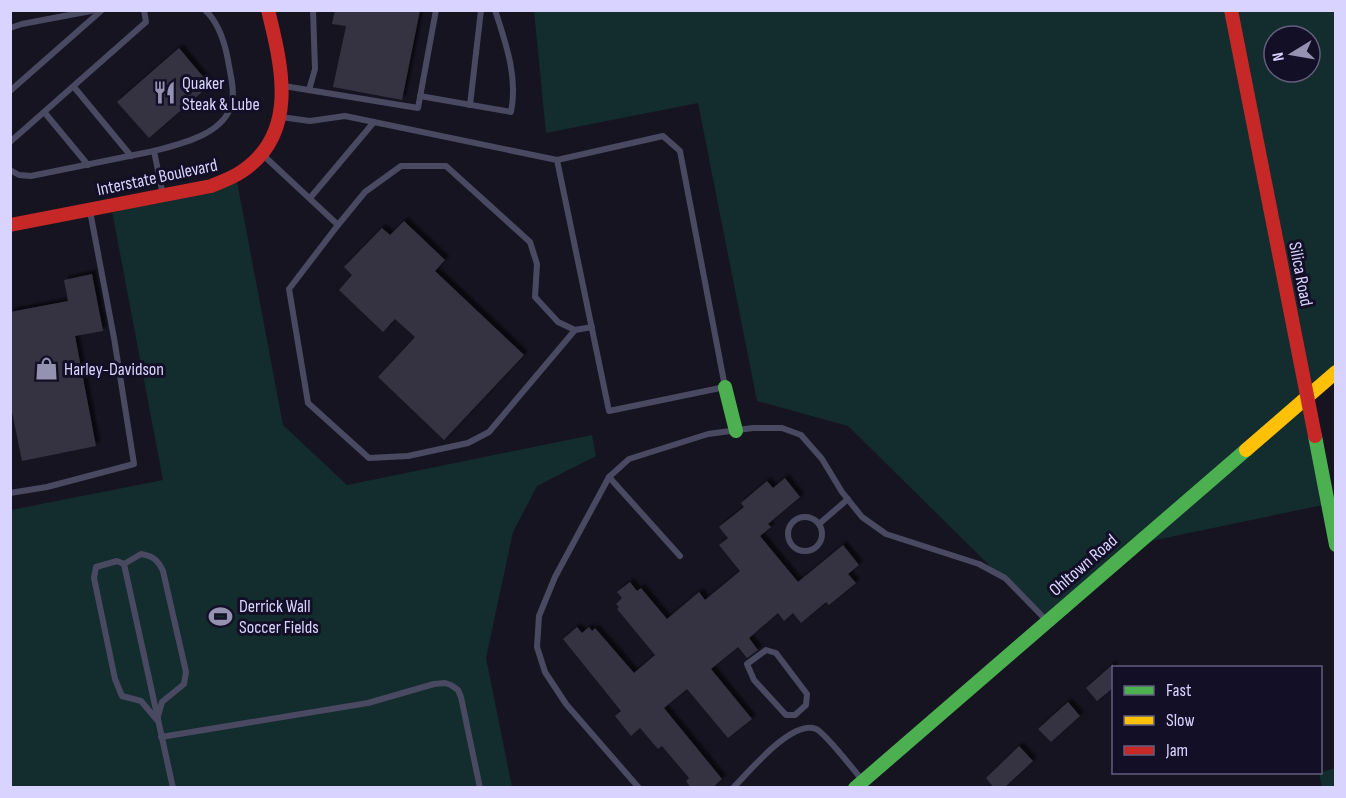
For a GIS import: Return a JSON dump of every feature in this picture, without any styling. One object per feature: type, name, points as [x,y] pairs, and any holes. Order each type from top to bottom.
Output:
[{"type":"street","name":"Interstate Boulevard","points":[[10,225],[225,182],[251,166],[274,137],[283,102],[283,86],[268,10]]},
{"type":"street","name":"Silica Road","points":[[1231,10],[1307,397],[1331,503],[1335,545]]},
{"type":"street","name":"Ohltown Road","points":[[859,784],[1335,372]]},
{"type":"street","points":[[725,387],[736,431]]},
{"type":"lane","points":[[10,28],[96,10]]},
{"type":"lane","points":[[10,91],[102,10]]},
{"type":"lane","points":[[10,142],[146,22],[144,10]]},
{"type":"lane","points":[[10,170],[19,175],[31,176],[154,152],[212,130],[224,120],[232,103],[232,84],[227,55],[217,27],[205,10]]},
{"type":"lane","points":[[309,90],[315,69],[314,10]]},
{"type":"lane","points":[[283,86],[418,108],[436,10]]},
{"type":"lane","points":[[470,105],[481,10]]},
{"type":"lane","points":[[420,96],[511,112],[515,92],[508,53],[495,10]]},
{"type":"lane","points":[[74,87],[131,156]]},
{"type":"lane","points":[[45,113],[88,165]]},
{"type":"lane","points":[[281,117],[310,121],[345,116],[557,160],[663,136],[680,151],[725,387],[609,411],[557,160]]},
{"type":"lane","points":[[310,198],[374,122]]},
{"type":"lane","points":[[154,152],[163,195]]},
{"type":"lane","points":[[262,154],[338,225]]},
{"type":"lane","points":[[575,330],[489,432],[468,443],[418,454],[369,458],[308,403],[289,289],[365,192],[401,166],[446,166],[530,242],[537,264],[535,297],[558,322],[575,330],[592,327]]},
{"type":"lane","points":[[10,492],[47,487],[134,464],[90,210]]},
{"type":"lane","points":[[639,788],[566,704],[545,672],[537,647],[540,616],[555,578],[609,477],[629,459],[708,434],[782,428],[801,435],[822,459],[862,517],[886,534],[979,564],[1005,578],[1046,621]]},
{"type":"lane","points":[[609,477],[680,556]]},
{"type":"lane","points":[[819,524],[848,499]]},
{"type":"lane","points":[[812,518],[819,524],[821,540],[812,550],[799,550],[790,541],[790,528],[798,519],[812,518]]},
{"type":"lane","points":[[124,564],[141,554],[150,555],[159,561],[186,672],[184,684],[162,702],[157,720]]},
{"type":"lane","points":[[124,564],[117,561],[96,567],[94,578],[115,679],[122,696],[141,701],[157,720]]},
{"type":"lane","points":[[124,564],[173,788]]},
{"type":"lane","points":[[795,715],[807,705],[807,694],[776,653],[766,650],[747,664],[754,680],[786,715],[795,715],[805,726],[818,729],[859,784]]},
{"type":"lane","points":[[161,737],[368,703],[445,683],[458,690],[461,697],[480,788]]},
{"type":"lane","points":[[733,788],[784,738],[805,726]]},
{"type":"green space","points":[[534,11],[1335,11],[1335,372],[1307,397],[1328,504],[1136,544],[1046,621],[848,426],[757,401],[698,103],[546,133]]},
{"type":"green space","name":"Derrick Wall Soccer Fields","points":[[236,176],[283,425],[347,485],[592,435],[596,456],[537,486],[513,532],[486,658],[512,787],[11,788],[11,510],[163,480],[111,206]]},
{"type":"green space","points":[[1335,768],[1335,787],[1322,787],[1319,774]]},
{"type":"building","points":[[335,10],[420,10],[402,100],[333,87],[346,26],[332,24]]},
{"type":"building","name":"Quaker Steak & Lube","points":[[179,48],[210,85],[149,138],[117,102]]},
{"type":"building","points":[[404,221],[445,260],[435,271],[524,355],[444,440],[378,377],[415,337],[395,319],[383,332],[339,290],[352,275],[344,267],[382,228],[390,235]]},
{"type":"building","name":"Harley-Davidson","points":[[92,274],[103,331],[75,336],[96,446],[22,461],[10,402],[10,312],[68,301],[64,280]]},
{"type":"building","points":[[785,478],[800,497],[768,524],[771,527],[760,536],[798,582],[843,545],[859,565],[848,574],[856,583],[829,605],[826,602],[801,623],[793,613],[784,621],[778,613],[749,638],[758,650],[747,658],[738,647],[711,669],[752,719],[728,738],[687,689],[664,708],[722,779],[712,788],[691,788],[686,781],[689,778],[662,746],[658,749],[640,728],[631,736],[615,716],[621,711],[563,639],[577,627],[582,633],[589,627],[592,631],[595,628],[634,673],[655,655],[617,609],[619,607],[616,604],[622,598],[617,592],[630,582],[637,591],[641,588],[667,619],[699,592],[705,600],[740,571],[719,545],[728,538],[719,527],[744,507],[741,503],[767,481],[773,488]]},
{"type":"building","points":[[1113,664],[1112,689],[1097,701],[1086,688]]},
{"type":"building","points":[[1068,702],[1080,716],[1051,742],[1038,729]]},
{"type":"building","points":[[1019,746],[1033,761],[1004,788],[994,788],[986,778]]},
{"type":"traffic: fast","points":[[725,387],[736,431]]},
{"type":"traffic: fast","points":[[1315,436],[1336,545]]},
{"type":"traffic: fast","points":[[855,788],[1246,450]]},
{"type":"traffic: slow","points":[[1246,450],[1336,372]]},
{"type":"traffic: jam","points":[[10,225],[211,186],[241,172],[259,156],[272,139],[279,119],[282,98],[281,76],[268,10]]},
{"type":"traffic: jam","points":[[1231,10],[1315,436]]},
{"type":"place","name":"Quaker Steak & Lube","points":[[164,93]]},
{"type":"place","name":"Harley-Davidson","points":[[46,369]]},
{"type":"place","name":"Derrick Wall Soccer Fields","points":[[221,616]]}]
